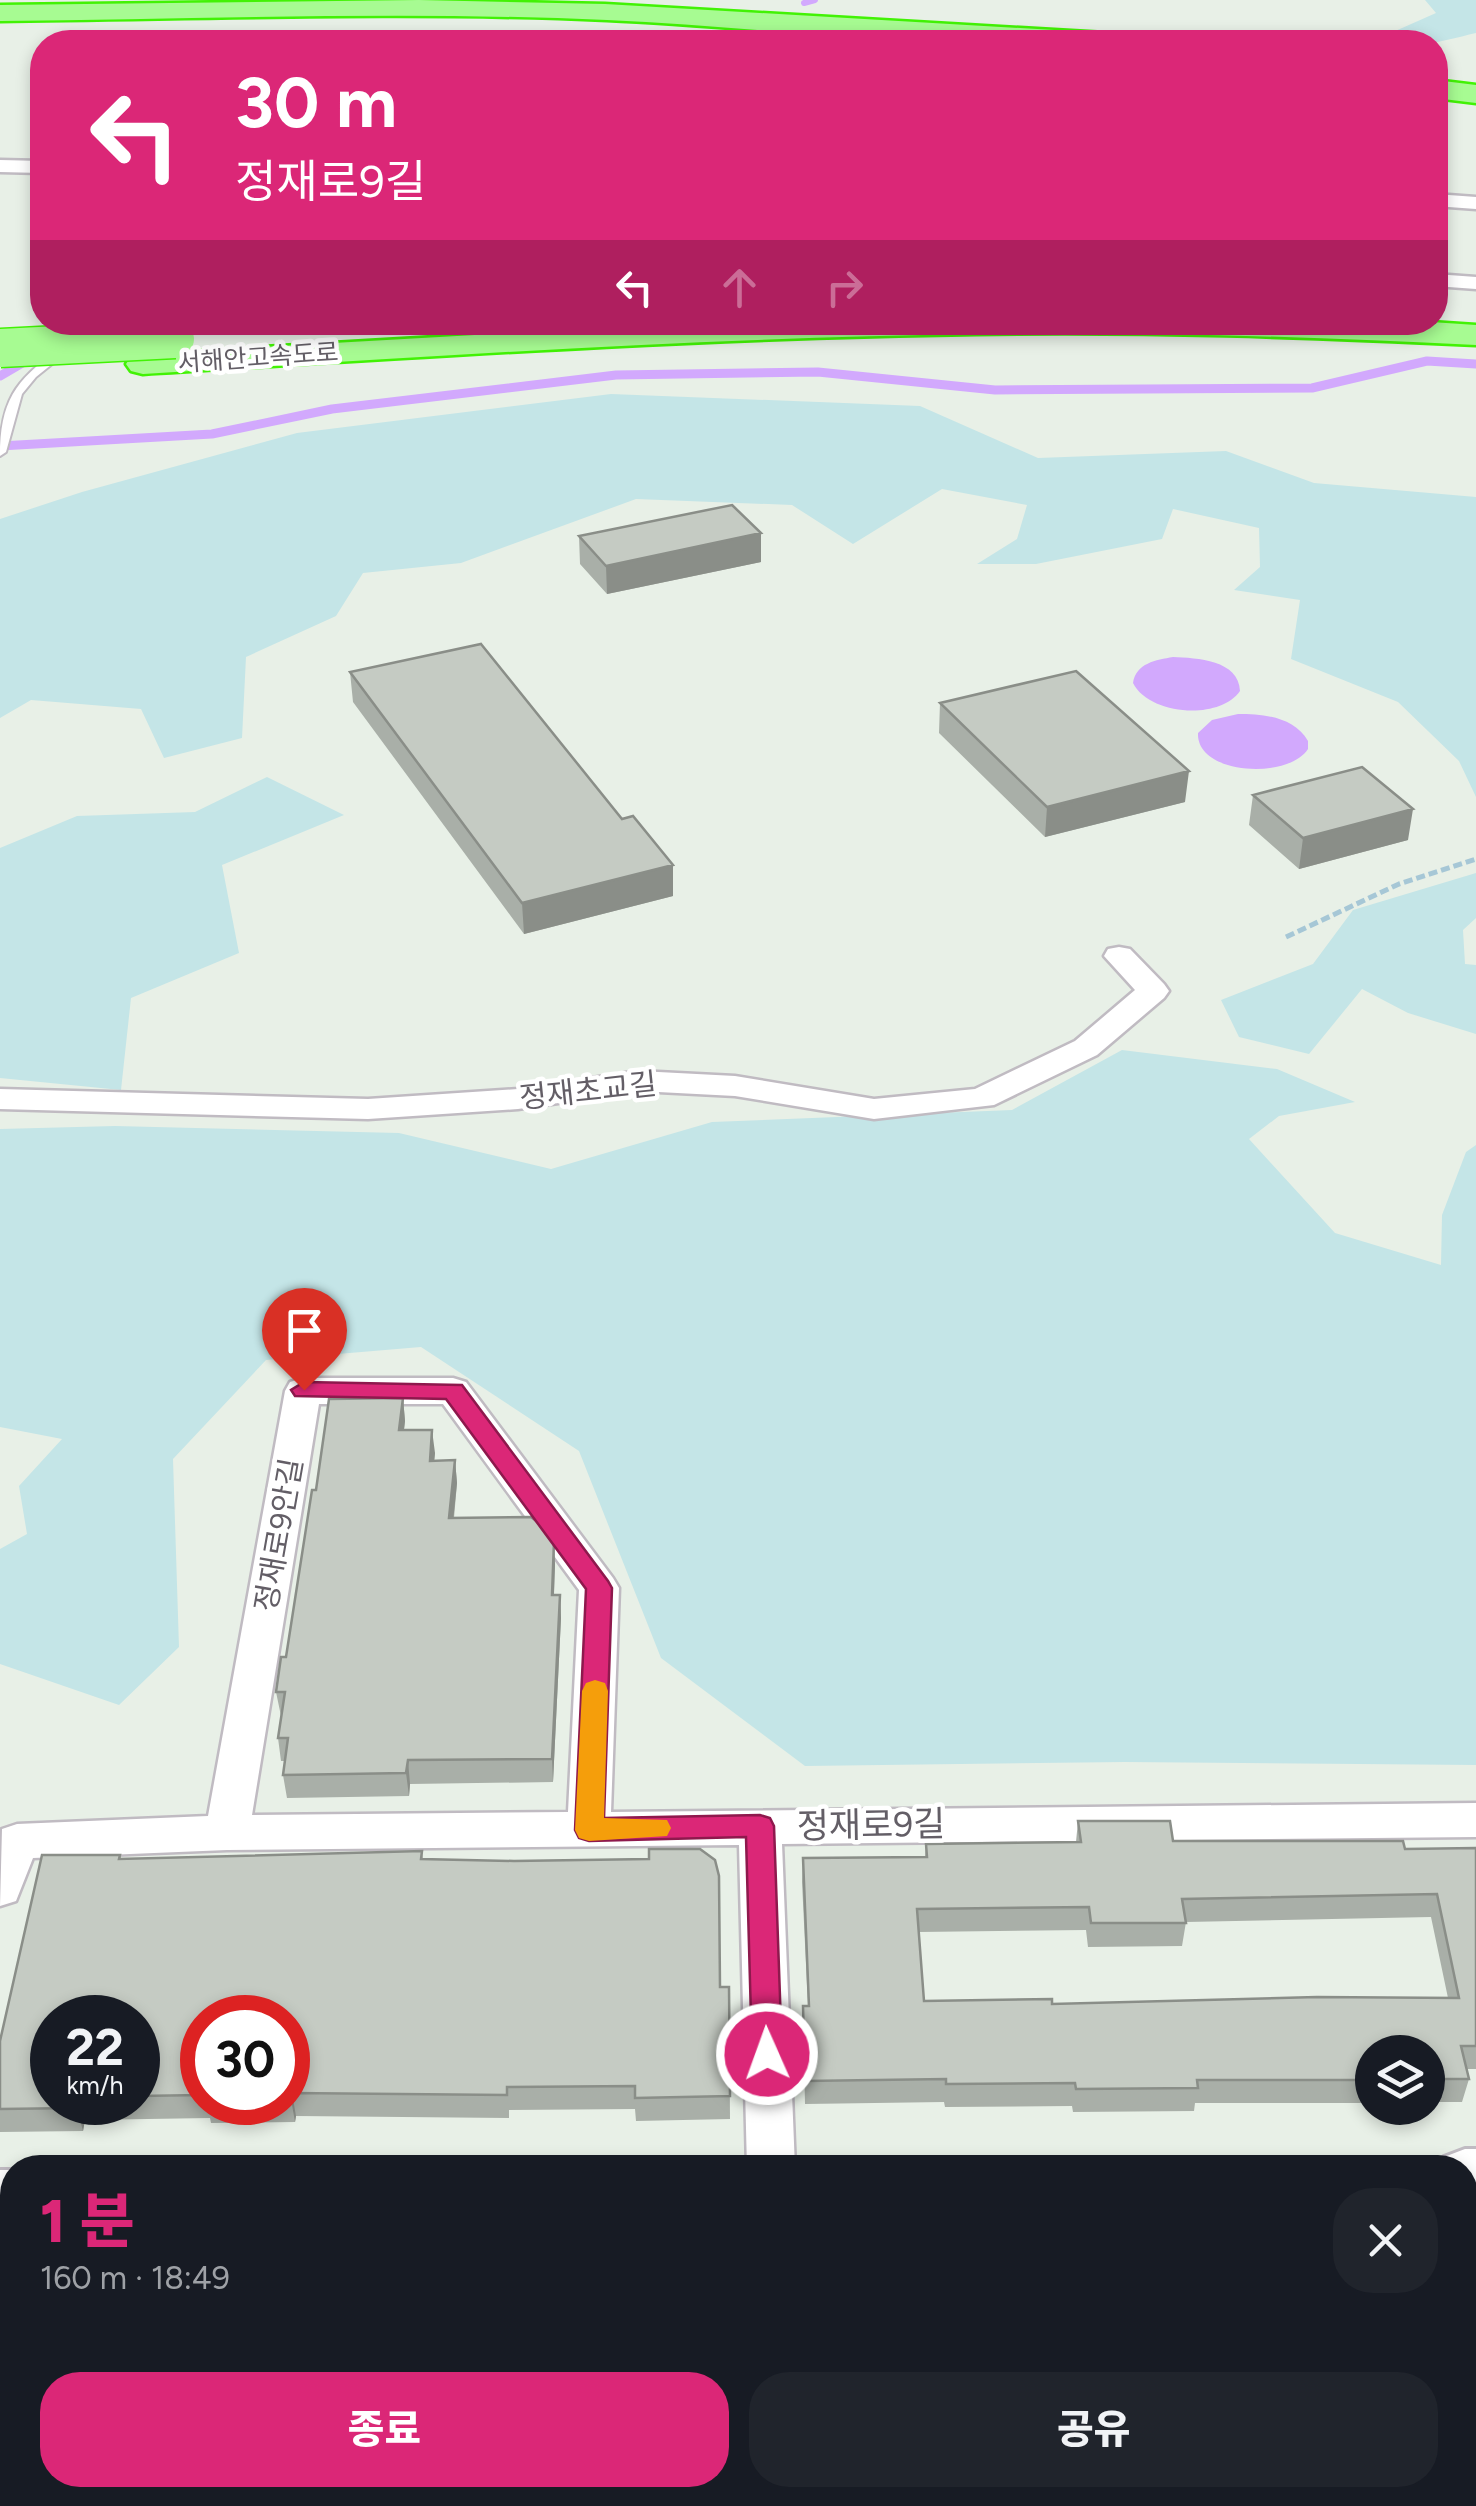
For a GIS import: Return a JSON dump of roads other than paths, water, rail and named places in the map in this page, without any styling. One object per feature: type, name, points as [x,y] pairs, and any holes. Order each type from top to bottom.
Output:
[{"type":"highway","points":[[0,13],[401,8],[586,11],[944,30]]},
{"type":"highway","points":[[90,30],[359,24],[650,30]]},
{"type":"highway","points":[[0,32],[30,31]]},
{"type":"highway","points":[[1448,70],[1476,73]]},
{"type":"highway","points":[[1448,91],[1476,94]]},
{"type":"highway","points":[[1448,299],[1476,300]]},
{"type":"highway","name":"서해안고속도로","points":[[1448,334],[1476,335]]},
{"type":"highway","name":"서해안고속도로","points":[[0,348],[247,335]]},
{"type":"highway","name":"서해안고속도로","points":[[0,370],[636,335]]},
{"type":"street","points":[[0,166],[30,167]]},
{"type":"street","points":[[1448,201],[1476,203]]},
{"type":"street","points":[[1448,281],[1476,283]]},
{"type":"street","name":"정재초교길","points":[[0,1099],[368,1109],[518,1098],[638,1081],[735,1086],[874,1109],[982,1098],[1086,1048],[1153,991],[1119,956]]},
{"type":"street","name":"정재로9안길","points":[[227,1834],[304,1390],[453,1391],[599,1588],[589,1830]]},
{"type":"street","name":"정재로9길","points":[[0,1888],[17,1841],[760,1826],[1476,1820]]},
{"type":"street","points":[[760,1826],[771,2155]]},
{"type":"lane","points":[[1,452],[3,433],[24,378],[87,335]]},
{"type":"waterway","points":[[804,3],[815,0]]},
{"type":"waterway","points":[[0,376],[29,359]]},
{"type":"waterway","points":[[0,446],[212,434],[332,409],[616,375],[818,372],[995,390],[1312,388],[1427,361],[1476,364]]}]
